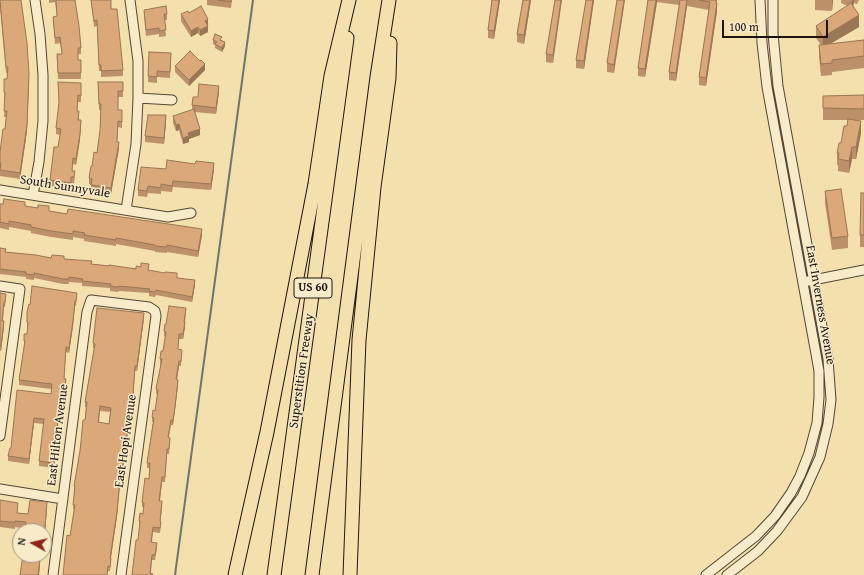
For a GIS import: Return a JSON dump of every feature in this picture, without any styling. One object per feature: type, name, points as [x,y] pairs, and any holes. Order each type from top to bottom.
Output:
[{"type":"highway","points":[[235,575],[267,432],[316,184],[331,76],[350,0]]},
{"type":"highway","name":"Superstition Freeway","points":[[274,575],[342,77],[350,0]]},
{"type":"highway","points":[[350,575],[359,340],[374,187],[389,78],[390,0]]},
{"type":"highway","name":"US 60","points":[[312,575],[377,77],[390,0]]},
{"type":"street","points":[[33,195],[44,121],[43,75],[35,0]]},
{"type":"street","points":[[126,210],[136,144],[138,98],[138,61],[134,0]]},
{"type":"street","name":"East Inverness Avenue","points":[[706,575],[746,545],[775,516],[791,492],[800,476],[814,438],[819,397],[819,371],[767,87],[762,43],[760,0]]},
{"type":"street","name":"East Inverness Avenue","points":[[726,575],[763,546],[777,531],[802,497],[812,476],[824,441],[830,412],[830,378],[828,360],[778,86],[773,34],[773,0]]},
{"type":"street","points":[[767,87],[778,86]]},
{"type":"street","points":[[138,98],[172,100]]},
{"type":"street","name":"South Sunnyvale","points":[[0,190],[168,217],[191,212]]},
{"type":"street","points":[[803,281],[864,270]]},
{"type":"street","points":[[0,286],[20,289],[0,436]]},
{"type":"street","name":"East Hopi Avenue","points":[[91,300],[149,307],[155,311],[156,316],[121,575]]},
{"type":"street","name":"East Hilton Avenue","points":[[52,575],[87,312],[91,300]]},
{"type":"street","points":[[814,438],[824,441]]},
{"type":"street","points":[[0,489],[63,499]]},
{"type":"building","points":[[0,0],[21,0],[27,43],[29,74],[27,125],[20,173],[0,170],[0,152],[7,111],[4,111],[4,79],[7,79],[8,67],[6,67]]},
{"type":"building","points":[[56,0],[75,0],[81,48],[78,48],[78,60],[81,60],[81,73],[58,73],[57,54],[62,54],[60,37],[55,38],[53,17],[57,16]]},
{"type":"building","points":[[91,0],[111,0],[111,9],[117,9],[123,70],[101,71],[101,65],[99,65],[97,20],[94,21]]},
{"type":"building","points":[[218,0],[231,0],[231,2]]},
{"type":"building","points":[[492,0],[499,0],[494,31],[488,30]]},
{"type":"building","points":[[523,0],[530,0],[524,35],[517,34]]},
{"type":"building","points":[[555,0],[561,0],[553,55],[546,54]]},
{"type":"building","points":[[586,0],[593,0],[584,61],[576,60]]},
{"type":"building","points":[[617,0],[624,0],[614,65],[607,63]]},
{"type":"building","points":[[648,0],[656,0],[645,69],[638,68]]},
{"type":"building","points":[[680,0],[687,0],[676,73],[669,72]]},
{"type":"building","points":[[699,0],[716,0],[717,3],[706,78],[699,77],[710,2]]},
{"type":"building","points":[[851,3],[859,15],[823,37],[816,26]]},
{"type":"building","points":[[166,6],[167,14],[164,14],[166,30],[159,31],[159,28],[146,30],[144,10]]},
{"type":"building","points":[[201,6],[208,19],[205,21],[208,26],[200,30],[198,27],[191,31],[181,14],[188,11],[189,13]]},
{"type":"building","points":[[215,34],[222,37],[220,40],[225,42],[222,48],[215,44],[217,42],[213,40]]},
{"type":"building","points":[[864,40],[864,56],[832,60],[832,63],[821,64],[819,45]]},
{"type":"building","points":[[190,51],[205,64],[189,80],[175,66]]},
{"type":"building","points":[[149,52],[171,53],[170,72],[157,71],[157,77],[148,76]]},
{"type":"building","points":[[58,82],[81,83],[81,96],[78,95],[77,111],[79,111],[78,120],[81,120],[80,134],[76,159],[73,158],[72,171],[75,171],[74,177],[71,177],[71,183],[50,180],[54,147],[58,147],[61,129],[56,128],[59,102]]},
{"type":"building","points":[[98,82],[123,82],[123,91],[118,91],[118,110],[122,110],[122,122],[118,121],[117,142],[119,142],[111,188],[91,185],[92,179],[89,178],[94,152],[97,153],[100,130],[101,104],[99,104]]},
{"type":"building","points":[[199,84],[219,86],[216,108],[192,105],[193,97],[198,97]]},
{"type":"building","points":[[864,95],[864,109],[823,108],[823,96]]},
{"type":"building","points":[[194,109],[200,129],[188,133],[189,136],[183,138],[179,124],[176,125],[173,116]]},
{"type":"building","points":[[148,115],[166,115],[164,138],[145,136]]},
{"type":"building","points":[[848,119],[861,121],[856,147],[852,147],[849,161],[838,159],[839,153],[837,153],[839,143],[841,143],[844,126],[847,126]]},
{"type":"building","points":[[167,160],[195,164],[196,161],[214,163],[211,184],[173,181],[172,186],[161,184],[161,188],[148,186],[147,191],[138,190],[141,167],[166,169]]},
{"type":"building","points":[[841,189],[848,236],[832,238],[825,191]]},
{"type":"building","points":[[861,193],[864,193],[864,235],[860,235]]},
{"type":"building","points":[[4,199],[25,202],[25,206],[38,208],[38,205],[49,206],[49,211],[67,214],[68,209],[202,229],[198,251],[167,245],[167,247],[155,246],[116,238],[116,240],[84,235],[85,233],[73,231],[73,234],[51,231],[31,227],[31,225],[9,221],[9,224],[0,222],[0,204],[3,204]]},
{"type":"building","points":[[0,248],[6,249],[5,252],[51,258],[52,255],[64,256],[64,259],[92,261],[91,264],[136,269],[136,266],[141,267],[141,263],[149,264],[148,270],[165,273],[177,273],[177,278],[195,280],[192,297],[156,290],[155,292],[149,291],[150,289],[110,286],[111,284],[82,281],[83,279],[69,277],[69,279],[63,279],[34,273],[34,275],[26,274],[26,272],[0,269]]},
{"type":"building","points":[[32,286],[77,293],[69,348],[66,347],[64,379],[66,379],[62,405],[59,404],[57,432],[55,432],[52,449],[54,449],[53,456],[55,456],[54,463],[39,461],[44,419],[34,418],[29,459],[8,456],[11,448],[17,390],[51,394],[52,384],[19,380],[25,341],[24,334],[27,334],[27,312],[29,304],[30,305]]},
{"type":"building","points":[[0,293],[6,294],[2,321],[4,321],[1,346],[0,346]]},
{"type":"building","points":[[169,306],[186,308],[183,334],[179,334],[178,349],[182,350],[181,361],[179,361],[176,379],[178,380],[173,420],[171,420],[168,437],[170,438],[169,449],[167,449],[165,477],[162,477],[159,501],[162,501],[161,522],[160,528],[153,527],[151,542],[157,543],[155,555],[152,555],[150,573],[153,574],[132,575],[136,540],[138,540],[140,513],[143,514],[144,503],[142,502],[145,478],[149,479],[150,463],[147,463],[154,418],[152,417],[153,410],[155,411],[158,390],[156,389],[162,359],[160,359],[161,351],[163,351],[166,332],[164,331]]},
{"type":"building","points":[[97,308],[144,313],[137,366],[135,366],[133,395],[129,411],[127,411],[125,426],[128,426],[110,567],[108,566],[107,575],[63,575],[67,535],[70,536],[75,505],[73,505],[74,486],[80,451],[83,420],[85,420],[87,402],[85,402],[95,344],[93,343]],"holes":[[[100,406],[111,408],[109,424],[98,422]]]},
{"type":"building","points":[[0,500],[18,503],[17,513],[28,514],[30,500],[47,502],[45,523],[0,521]]},
{"type":"building","points":[[22,563],[40,563],[38,575],[20,575]]},
{"type":"waterway","points":[[175,575],[253,0]]}]
